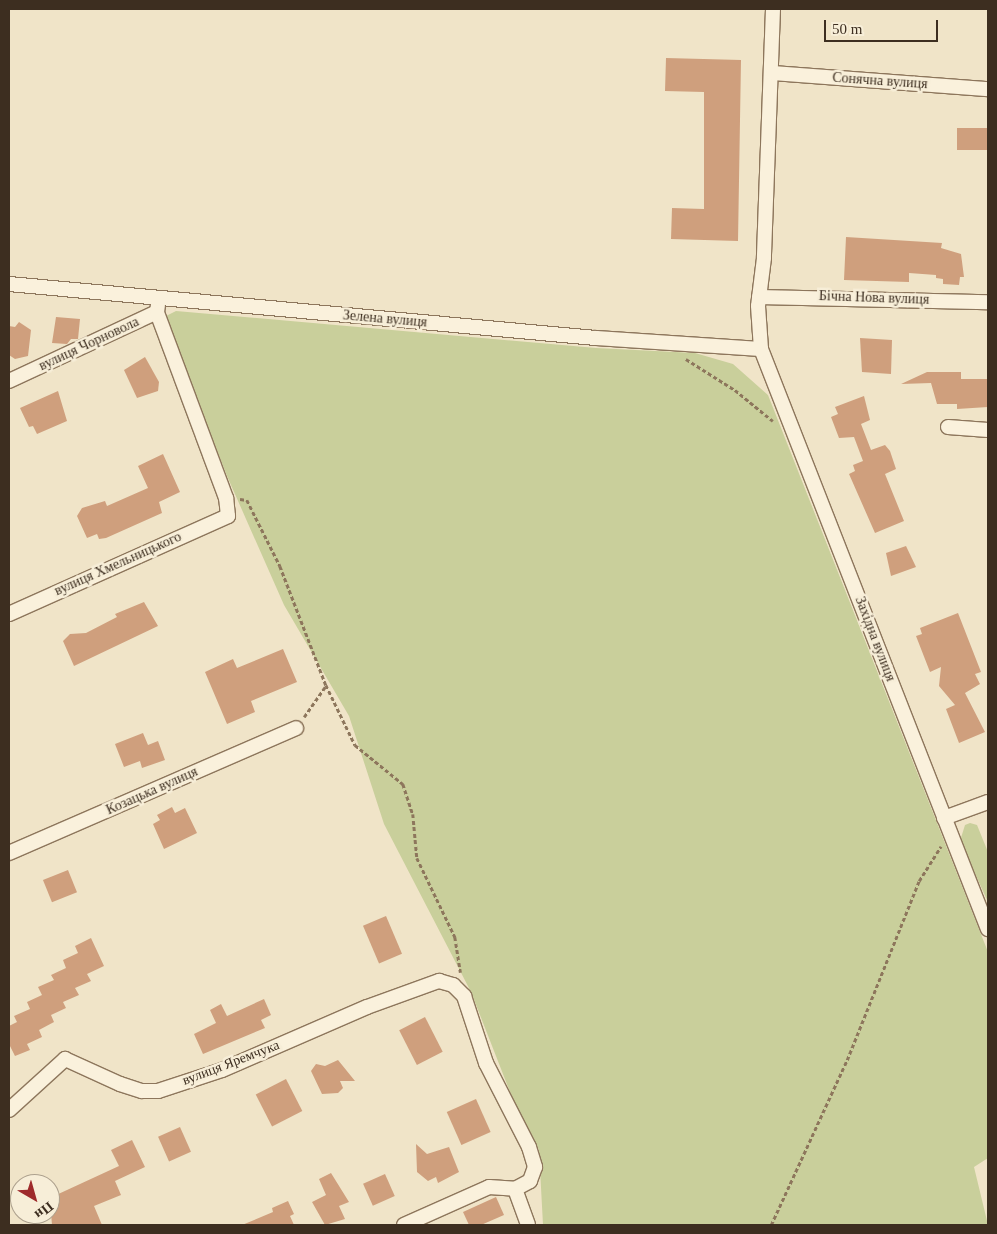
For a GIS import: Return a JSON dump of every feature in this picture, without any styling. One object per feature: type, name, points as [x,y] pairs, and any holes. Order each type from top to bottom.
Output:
[{"type":"street","name":"Західна вулиця","points":[[773,9],[773,73],[764,258],[759,297],[761,349],[988,929]]},
{"type":"street","name":"Сонячна вулиця","points":[[773,73],[988,89]]},
{"type":"street","name":"Зелена вулиця","points":[[9,284],[158,305],[761,349]]},
{"type":"street","name":"Бічна Нова вулиця","points":[[759,297],[988,302]]},
{"type":"street","name":"вулиця Чорновола","points":[[9,381],[158,305]]},
{"type":"street","points":[[158,305],[226,498]]},
{"type":"street","points":[[948,427],[988,430]]},
{"type":"street","name":"вулиця Хмельницького","points":[[9,614],[228,516],[226,498]]},
{"type":"street","name":"Козацька вулиця","points":[[9,853],[296,728]]},
{"type":"street","points":[[944,818],[988,802]]},
{"type":"street","name":"вулиця Яремчука","points":[[9,1110],[65,1059],[120,1084],[142,1091],[158,1091],[222,1070],[367,1007],[439,981],[452,985],[464,996]]},
{"type":"street","points":[[404,1225],[489,1187],[515,1189],[530,1181],[535,1167],[529,1147],[486,1063],[464,996]]},
{"type":"street","points":[[515,1189],[528,1225]]},
{"type":"path","points":[[661,343],[736,390],[777,424]]},
{"type":"path","points":[[226,498],[247,500],[280,566],[326,685],[355,745],[402,784],[413,814],[417,858],[455,937],[464,996]]},
{"type":"path","points":[[296,728],[326,685]]},
{"type":"path","points":[[771,1225],[847,1060],[919,881],[950,832]]},
{"type":"green space","points":[[176,311],[596,348],[695,353],[733,364],[768,395],[988,952],[988,1158],[974,1167],[988,1225],[543,1225],[539,1150],[512,1097],[471,992],[384,824],[349,716],[284,605],[227,476],[164,317]]},
{"type":"green space","points":[[970,823],[977,825],[988,852],[988,902],[960,841],[965,825]]},
{"type":"building","points":[[666,58],[741,60],[738,241],[671,239],[672,208],[704,209],[704,92],[665,91]]},
{"type":"building","points":[[957,128],[988,128],[988,150],[957,150]]},
{"type":"building","points":[[846,237],[942,243],[941,248],[961,254],[964,277],[960,277],[959,285],[943,284],[943,279],[936,278],[936,275],[909,273],[909,282],[844,280]]},
{"type":"building","points":[[56,317],[80,319],[78,339],[71,339],[67,344],[52,343]]},
{"type":"building","points":[[19,322],[31,330],[28,356],[15,359],[9,355],[9,326],[15,327]]},
{"type":"building","points":[[860,338],[892,340],[891,374],[862,372]]},
{"type":"building","points":[[145,357],[159,382],[158,391],[137,398],[124,370]]},
{"type":"building","points":[[927,372],[961,372],[961,379],[988,379],[988,407],[957,409],[957,404],[937,404],[931,383],[901,384]]},
{"type":"building","points":[[58,391],[67,421],[37,434],[33,426],[29,427],[20,408]]},
{"type":"building","points":[[864,396],[870,420],[861,424],[871,450],[885,445],[890,451],[896,469],[885,474],[904,521],[875,533],[849,474],[855,471],[853,465],[863,461],[854,437],[839,438],[831,417],[838,414],[835,407]]},
{"type":"building","points":[[163,454],[180,492],[159,502],[162,513],[106,538],[99,539],[97,534],[87,538],[77,516],[82,508],[105,501],[107,506],[148,488],[138,466]]},
{"type":"building","points":[[906,546],[916,567],[891,576],[886,553]]},
{"type":"building","points":[[144,602],[158,626],[74,666],[63,641],[70,634],[86,633],[117,617],[115,614]]},
{"type":"building","points":[[958,613],[981,672],[975,674],[980,684],[965,693],[985,732],[959,743],[946,709],[955,705],[939,686],[941,667],[930,672],[916,636],[922,634],[920,628]]},
{"type":"building","points":[[283,649],[297,682],[251,701],[255,712],[227,724],[205,672],[233,659],[237,668]]},
{"type":"building","points":[[143,733],[148,745],[158,741],[165,760],[142,768],[140,761],[124,767],[115,744]]},
{"type":"building","points":[[172,807],[175,813],[185,808],[197,833],[164,849],[153,824],[160,820],[157,815]]},
{"type":"building","points":[[68,870],[77,892],[52,902],[43,880]]},
{"type":"building","points":[[386,916],[402,954],[379,964],[363,926]]},
{"type":"building","points":[[91,938],[104,966],[87,974],[91,981],[75,988],[79,995],[63,1002],[66,1008],[51,1015],[54,1022],[39,1030],[42,1037],[27,1044],[30,1050],[15,1056],[9,1044],[9,1026],[17,1022],[14,1016],[30,1009],[27,1002],[42,995],[38,987],[54,980],[51,975],[66,968],[63,960],[78,953],[75,946]]},
{"type":"building","points":[[264,999],[271,1015],[261,1020],[265,1028],[203,1054],[194,1034],[216,1023],[210,1010],[221,1004],[227,1016]]},
{"type":"building","points":[[425,1017],[443,1052],[417,1065],[399,1030]]},
{"type":"building","points":[[338,1060],[355,1081],[340,1081],[343,1088],[338,1093],[322,1094],[311,1071],[316,1064],[325,1066]]},
{"type":"building","points":[[286,1079],[302,1111],[272,1127],[256,1094]]},
{"type":"building","points":[[476,1099],[491,1132],[461,1145],[447,1112]]},
{"type":"building","points":[[180,1127],[191,1152],[169,1161],[158,1137]]},
{"type":"building","points":[[132,1140],[145,1167],[115,1181],[121,1195],[94,1206],[102,1225],[52,1225],[60,1224],[60,1193],[119,1166],[111,1150]]},
{"type":"building","points":[[416,1144],[427,1154],[449,1147],[459,1172],[438,1183],[436,1177],[428,1181],[417,1172]]},
{"type":"building","points":[[331,1173],[349,1202],[339,1206],[345,1219],[325,1225],[312,1202],[326,1195],[319,1179]]},
{"type":"building","points":[[385,1174],[395,1196],[373,1206],[363,1184]]},
{"type":"building","points":[[496,1197],[504,1215],[481,1225],[469,1225],[463,1212]]},
{"type":"building","points":[[288,1201],[294,1214],[290,1216],[294,1225],[242,1225],[273,1212],[272,1208]]}]
